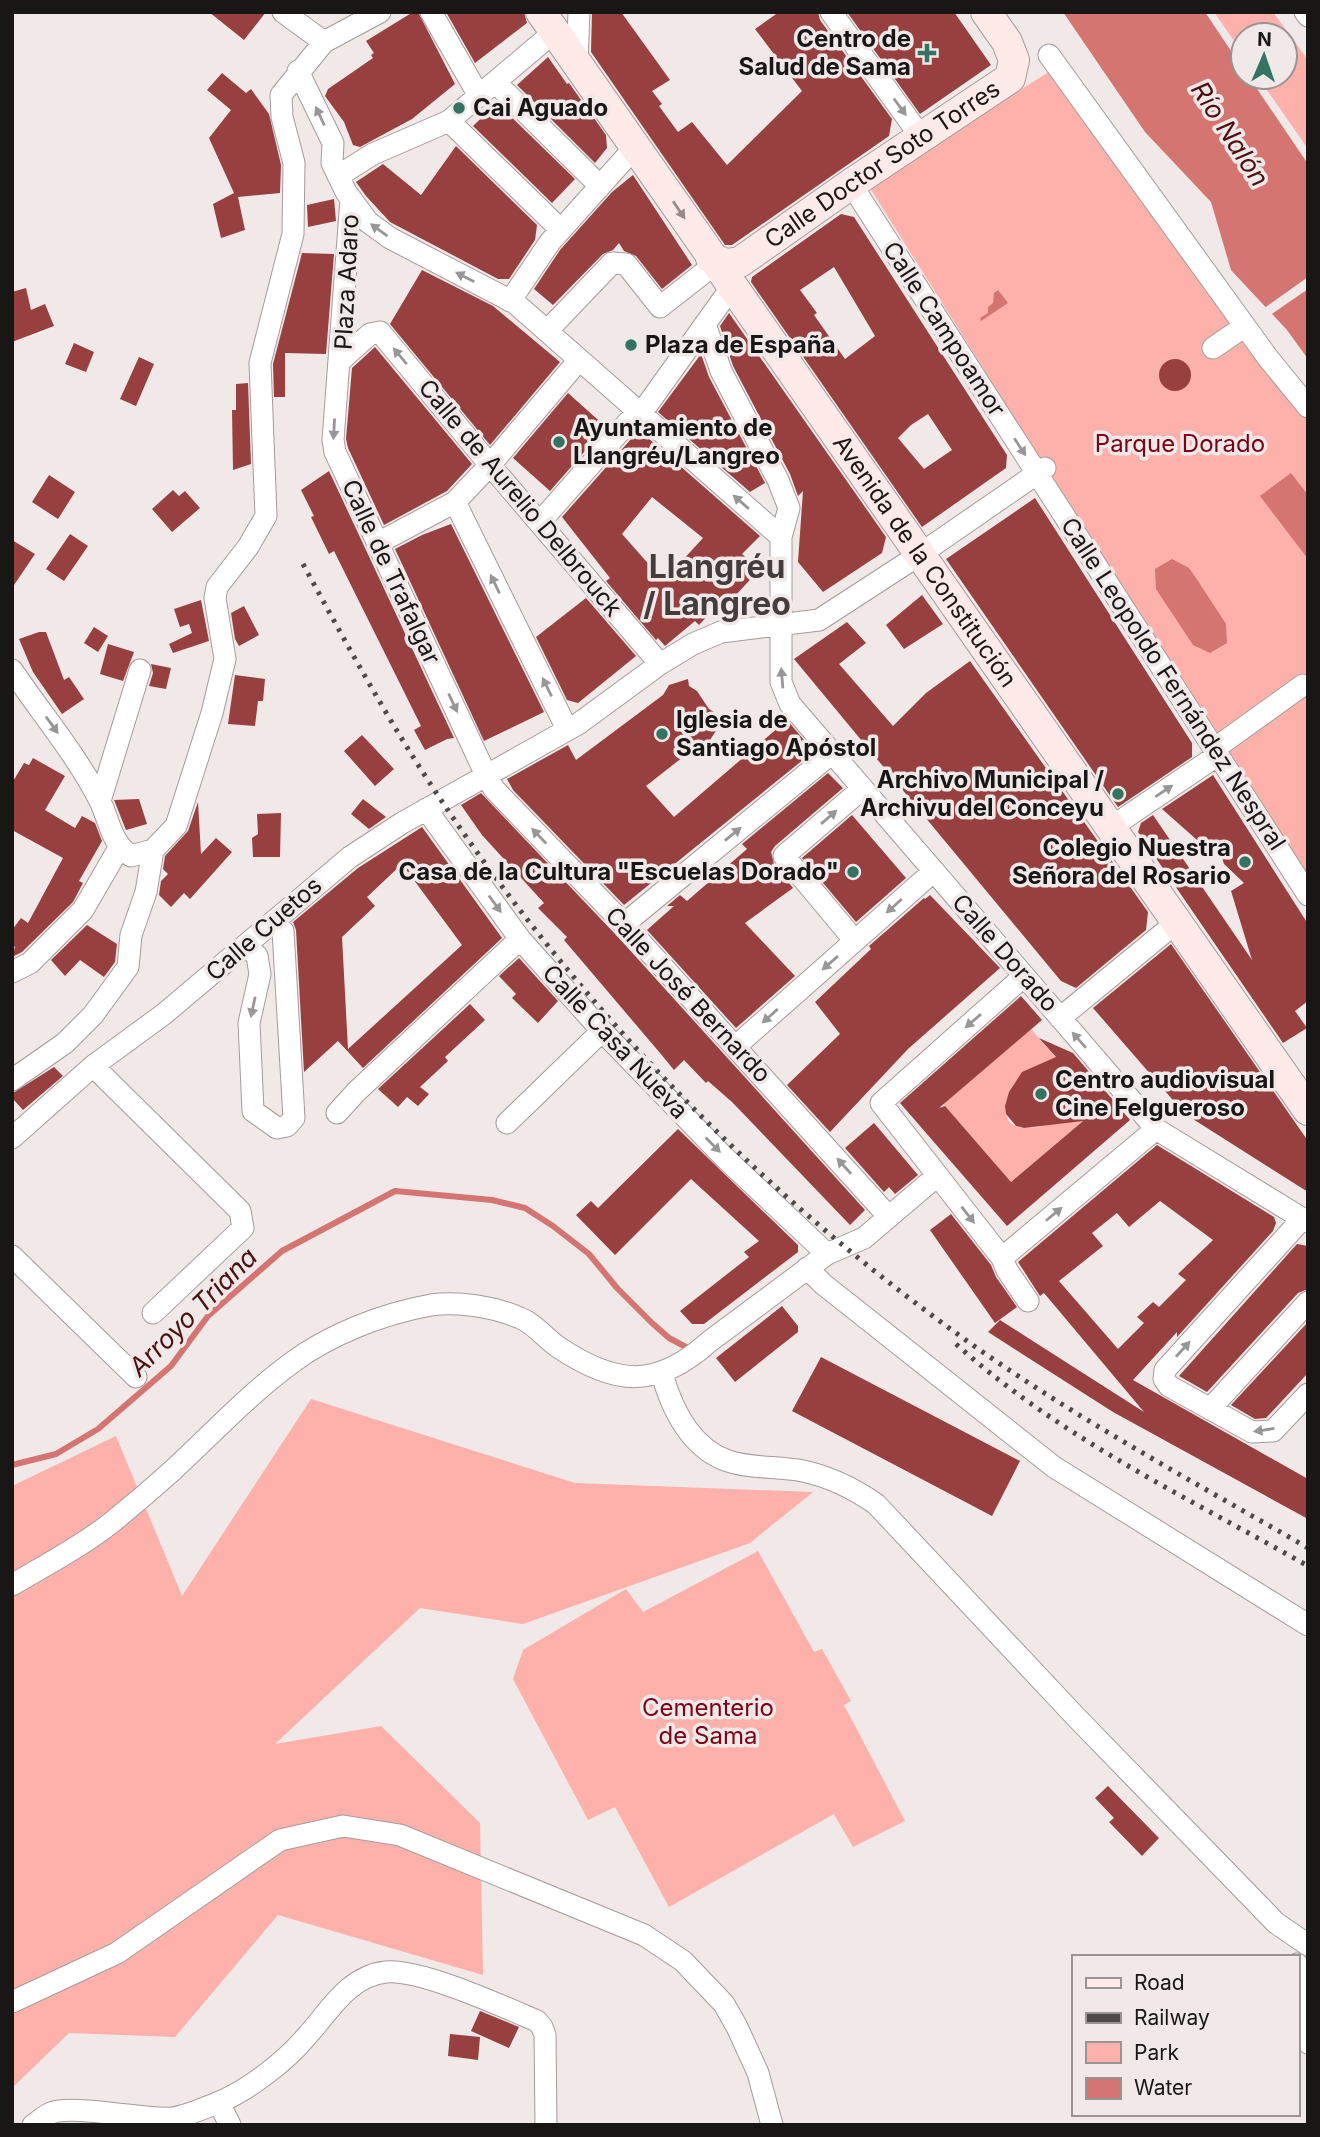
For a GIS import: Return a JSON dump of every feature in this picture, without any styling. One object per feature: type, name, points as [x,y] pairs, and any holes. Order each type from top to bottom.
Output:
[{"type":"street","points":[[283,12],[324,42]]},
{"type":"street","points":[[12,670],[68,747],[100,801],[119,848],[131,856],[153,850],[176,826],[212,713],[225,659],[215,598],[217,587],[248,547],[266,516],[260,363],[293,234],[294,163],[282,117],[281,95],[324,42],[380,12]]},
{"type":"street","points":[[431,12],[487,89],[600,186]]},
{"type":"street","points":[[577,64],[579,12]]},
{"type":"street","points":[[831,12],[933,137]]},
{"type":"street","name":"Calle Doctor Soto Torres","points":[[726,272],[850,184],[933,137],[1010,78],[1014,60],[1007,42],[986,12]]},
{"type":"street","points":[[547,22],[487,89],[449,121],[373,153],[345,189],[368,222],[390,239],[513,302],[781,537]]},
{"type":"street","name":"Avenida de la Constitución","points":[[547,22],[726,272],[919,555],[1308,1110]]},
{"type":"street","points":[[1049,55],[1245,326],[1308,407]]},
{"type":"street","name":"Plaza Adaro","points":[[298,71],[333,143],[332,163],[345,189],[340,361]]},
{"type":"street","points":[[449,121],[561,230]]},
{"type":"street","points":[[513,302],[561,230],[635,147]]},
{"type":"street","name":"Calle Campoamor","points":[[850,184],[1041,471]]},
{"type":"street","points":[[545,330],[612,262],[626,264],[660,307],[726,272]]},
{"type":"street","points":[[540,522],[641,415],[705,324],[726,272]]},
{"type":"street","name":"Calle Dorado","points":[[705,324],[721,371],[778,480],[789,508],[781,537],[781,682],[783,693],[790,705],[1156,1129],[1305,1221]]},
{"type":"street","points":[[1213,348],[1245,326]]},
{"type":"street","name":"Plaza Adaro","points":[[340,361],[370,334],[380,332]]},
{"type":"street","name":"Calle de Aurelio Delbrouck","points":[[380,332],[660,664]]},
{"type":"street","points":[[379,543],[455,502],[579,360]]},
{"type":"street","name":"Calle de Trafalgar","points":[[340,361],[337,369],[333,440],[335,452],[486,775]]},
{"type":"street","name":"Calle Cuetos","points":[[17,1124],[164,1014],[338,865],[434,805],[567,730],[693,644],[721,632],[819,620],[1041,471]]},
{"type":"street","name":"Calle Leopoldo Fernández Nespral","points":[[1041,471],[1308,895]]},
{"type":"street","points":[[455,502],[567,730]]},
{"type":"street","points":[[100,801],[140,670]]},
{"type":"street","points":[[1110,828],[1303,685]]},
{"type":"street","points":[[624,924],[832,753]]},
{"type":"street","name":"Calle José Bernardo","points":[[486,775],[494,789],[624,924],[889,1217]]},
{"type":"street","points":[[855,941],[784,856],[862,789]]},
{"type":"street","name":"Calle Casa Nueva","points":[[434,805],[520,939],[602,1031],[724,1157],[827,1254]]},
{"type":"street","points":[[12,972],[30,963],[83,909],[119,848]]},
{"type":"street","points":[[12,1080],[65,1043],[93,1015],[128,967],[131,935],[146,892],[153,850]]},
{"type":"street","points":[[736,1046],[933,871]]},
{"type":"street","points":[[246,945],[257,956],[260,974],[249,1023],[253,1111],[277,1128],[287,1126],[295,1118],[284,931],[274,921]]},
{"type":"street","points":[[1060,1017],[1177,922]]},
{"type":"street","points":[[337,1112],[520,939]]},
{"type":"street","points":[[1024,976],[881,1103],[1002,1258],[1028,1301]]},
{"type":"street","points":[[507,1123],[602,1031]]},
{"type":"street","points":[[93,1066],[240,1211],[243,1228],[153,1313]]},
{"type":"street","points":[[1002,1258],[1156,1129]]},
{"type":"street","points":[[12,1585],[108,1526],[291,1363],[345,1332],[387,1316],[434,1305],[478,1306],[522,1318],[558,1347],[595,1368],[631,1378],[662,1374],[694,1355],[827,1254],[864,1238],[937,1176]]},
{"type":"street","points":[[1305,1221],[1165,1370],[1164,1379],[1169,1386],[1252,1432],[1273,1431],[1308,1394]]},
{"type":"street","points":[[12,1256],[136,1377]]},
{"type":"street","points":[[807,1268],[823,1284],[1054,1467],[1308,1625]]},
{"type":"street","points":[[1210,1409],[1308,1302]]},
{"type":"street","points":[[662,1374],[682,1423],[692,1438],[706,1450],[727,1461],[825,1477],[852,1488],[876,1504],[1075,1716],[1276,1923],[1294,1949],[1295,1955]]},
{"type":"street","points":[[12,2002],[29,1997],[117,1953],[280,1840],[343,1826],[400,1835],[644,1936],[683,1961],[724,2004],[737,2026],[758,2073],[772,2125]]},
{"type":"street","points":[[1276,1923],[1308,1945]]},
{"type":"street","points":[[1299,1971],[1306,1997],[1301,2018],[1308,2043]]},
{"type":"street","points":[[33,2125],[74,2111],[157,2118],[176,2117],[219,2102],[249,2088],[305,2039],[333,2002],[357,1984],[374,1975],[388,1972],[406,1974],[466,1992],[537,2021],[545,2035],[545,2125]]},
{"type":"street","points":[[219,2102],[230,2125]]},
{"type":"green space","points":[[1214,12],[1273,12],[1280,21],[1229,21],[1229,34]]},
{"type":"green space","points":[[1299,48],[1308,60],[1308,149],[1268,91],[1299,91]]},
{"type":"green space","name":"Parque Dorado","points":[[1057,67],[1308,403],[1308,877],[868,185]]},
{"type":"green space","points":[[1031,1029],[1059,1061],[1031,1070],[1017,1080],[1006,1106],[1009,1121],[1015,1126],[1034,1127],[1099,1107],[1011,1182],[943,1104]]},
{"type":"green space","points":[[311,1399],[575,1483],[813,1492],[750,1543],[523,1624],[420,1608],[275,1744],[381,1726],[480,1823],[483,1975],[278,1915],[175,2037],[69,2033],[12,2088],[12,1486],[116,1436],[182,1596]]},
{"type":"green space","name":"Cementerio de Sama","points":[[758,1551],[814,1652],[822,1649],[851,1701],[844,1705],[905,1821],[853,1847],[834,1814],[669,1907],[615,1807],[588,1820],[513,1679],[523,1650],[626,1589],[643,1612]]},
{"type":"water","name":"Río Nalón","points":[[1063,12],[1205,12],[1229,48],[1229,91],[1258,91],[1308,164],[1308,359],[1287,330],[1231,270],[1211,202],[1145,132]]},
{"type":"water","points":[[998,290],[1008,303],[981,321],[980,318],[988,313],[994,293]]},
{"type":"water","points":[[1291,473],[1308,495],[1308,559],[1260,496]]},
{"type":"water","points":[[1172,559],[1189,568],[1226,624],[1227,643],[1210,653],[1193,645],[1156,589],[1155,569]]},
{"type":"pier","points":[[1308,277],[1308,289],[1269,316],[1263,309]]},
{"type":"building","points":[[209,12],[266,12],[244,40]]},
{"type":"building","points":[[413,12],[418,12],[455,84],[412,119],[360,147],[353,145],[344,122],[325,96],[328,89],[373,58],[371,55],[374,53],[366,41]]},
{"type":"building","points":[[446,12],[524,12],[527,23],[475,63]]},
{"type":"building","points":[[592,12],[621,12],[670,80],[652,91],[662,104],[659,106],[678,132],[692,122],[727,165],[802,91],[755,29],[779,12],[818,12],[820,20],[892,119],[889,136],[732,245],[725,245],[591,52]]},
{"type":"building","name":"Centro de Salud de Sama","points":[[847,12],[954,12],[991,65],[920,114]]},
{"type":"building","points":[[548,57],[606,135],[607,148],[595,163],[517,85]]},
{"type":"building","points":[[222,73],[246,93],[251,89],[269,114],[281,165],[280,193],[238,197],[245,230],[221,238],[213,204],[234,193],[209,138],[231,110],[207,90]]},
{"type":"building","points":[[497,103],[575,179],[552,203],[473,126]]},
{"type":"building","points":[[456,146],[537,225],[535,240],[509,279],[498,279],[390,222],[356,182],[383,164],[421,195]]},
{"type":"building","points":[[633,175],[692,265],[662,289],[636,256],[624,251],[619,243],[613,250],[603,254],[553,305],[534,289],[560,250],[612,192]]},
{"type":"building","points":[[334,199],[336,221],[308,227],[307,205]]},
{"type":"building","points":[[841,214],[854,217],[1007,455],[1006,468],[922,527],[751,282],[752,277]],"holes":[[[834,267],[875,336],[845,359],[800,290]],[[928,414],[952,450],[924,469],[898,438]]]},
{"type":"building","points":[[302,253],[334,254],[326,354],[285,353],[285,397],[274,397],[273,364]]},
{"type":"building","points":[[422,270],[493,306],[560,362],[490,445],[390,324]]},
{"type":"building","points":[[26,288],[31,310],[45,304],[54,326],[12,342],[12,292]]},
{"type":"building","points":[[729,313],[886,537],[882,553],[823,592],[798,562],[803,491],[798,496],[790,474],[733,366],[720,326]]},
{"type":"building","points":[[74,343],[94,352],[86,372],[65,364]]},
{"type":"building","points":[[375,347],[472,464],[447,491],[384,525],[346,439],[352,368]]},
{"type":"building","points":[[701,354],[709,377],[765,483],[750,492],[658,412]]},
{"type":"building","points":[[139,357],[154,364],[136,406],[120,399]]},
{"type":"building","points":[[1175,359],[1187,363],[1191,375],[1187,387],[1175,391],[1163,387],[1159,375],[1163,363]]},
{"type":"building","points":[[248,383],[251,464],[233,470],[232,410],[236,410],[236,384]]},
{"type":"building","name":"Ayuntamiento de Llangréu/Langreo","points":[[568,393],[606,427],[550,491],[513,458]]},
{"type":"building","points":[[639,430],[760,536],[742,554],[760,569],[721,611],[716,607],[699,625],[695,621],[665,646],[658,638],[656,640],[606,581],[610,578],[562,517]],"holes":[[[652,497],[703,538],[669,575],[666,572],[660,577],[622,534]]]},
{"type":"building","points":[[329,471],[454,738],[425,750],[414,730],[421,726],[334,551],[329,554],[301,490]]},
{"type":"building","points":[[49,475],[75,492],[58,519],[32,502]]},
{"type":"building","points":[[173,490],[179,496],[185,491],[200,508],[172,532],[152,509]]},
{"type":"building","points":[[1035,498],[1192,743],[1192,757],[1118,807],[946,559]]},
{"type":"building","points":[[451,524],[544,712],[484,741],[395,549]]},
{"type":"building","points":[[70,534],[88,546],[64,581],[46,569]]},
{"type":"building","points":[[12,540],[35,554],[12,588]]},
{"type":"building","points":[[922,595],[943,624],[904,649],[886,625]]},
{"type":"building","points":[[586,598],[636,656],[578,703],[567,700],[536,637]]},
{"type":"building","points":[[201,600],[209,641],[173,653],[169,644],[192,633],[189,624],[180,627],[174,609]]},
{"type":"building","points":[[244,606],[259,635],[239,646],[235,639],[231,613]]},
{"type":"building","points":[[847,622],[866,643],[839,664],[893,726],[926,693],[970,661],[1148,912],[1146,930],[1076,988],[1061,981],[794,659]]},
{"type":"building","points":[[94,627],[108,636],[98,652],[84,643]]},
{"type":"building","points":[[46,632],[64,680],[69,677],[84,699],[62,714],[33,672],[19,639]]},
{"type":"building","points":[[108,644],[134,652],[123,681],[100,674]]},
{"type":"building","points":[[151,664],[171,668],[166,689],[149,686],[153,673]]},
{"type":"building","points":[[235,675],[265,679],[263,701],[258,701],[255,726],[228,724]]},
{"type":"building","points":[[688,679],[689,686],[697,691],[714,712],[716,721],[721,723],[708,743],[697,746],[646,786],[674,817],[787,720],[810,747],[809,755],[624,905],[513,790],[507,779],[568,745],[576,760],[663,695],[669,685]]},
{"type":"building","points":[[362,735],[394,769],[375,786],[344,751]]},
{"type":"building","points":[[33,758],[65,776],[45,810],[75,828],[82,816],[95,823],[102,841],[79,881],[83,883],[73,902],[22,952],[12,957],[15,947],[12,945],[12,930],[21,918],[28,923],[63,858],[12,830],[12,783],[24,763],[29,765]]},
{"type":"building","points":[[828,773],[843,788],[771,852],[774,864],[793,888],[745,923],[795,976],[736,1028],[647,930],[674,906],[667,906],[680,895],[687,901],[747,849],[742,844]]},
{"type":"building","points":[[1213,775],[1308,924],[1308,1001],[1295,1011],[1307,1028],[1283,1043],[1138,832],[1141,823],[1153,815],[1252,960],[1231,891],[1244,883],[1224,864],[1216,840],[1205,847],[1162,809]]},
{"type":"building","points":[[481,793],[618,937],[865,1210],[850,1225],[732,1102],[708,1081],[706,1083],[684,1060],[674,1070],[564,940],[567,937],[538,908],[544,903],[482,835],[461,805]]},
{"type":"building","points":[[139,799],[147,824],[126,830],[114,800]]},
{"type":"building","points":[[363,799],[386,817],[369,829],[351,814]]},
{"type":"building","points":[[198,802],[201,854],[216,838],[232,852],[190,899],[184,893],[171,907],[159,895],[161,881],[168,874],[163,869],[165,856],[188,831]]},
{"type":"building","points":[[281,813],[280,857],[253,857],[252,838],[258,834],[257,814]]},
{"type":"building","name":"Casa de la Cultura \"Escuelas Dorado\"","points":[[852,815],[906,878],[856,922],[802,858]]},
{"type":"building","points":[[422,827],[502,938],[363,1068],[338,1041],[304,1072],[296,930],[293,922],[358,868]],"holes":[[[402,864],[462,945],[348,1049],[342,937],[375,906],[367,897]]]},
{"type":"building","points":[[930,895],[1000,968],[908,1049],[830,1132],[787,1085],[840,1034],[815,1002],[871,949],[869,946]]},
{"type":"building","points":[[87,925],[117,944],[115,962],[104,977],[80,960],[65,976],[51,960]]},
{"type":"building","points":[[1171,944],[1308,1141],[1308,1192],[1185,1114],[1093,1008]]},
{"type":"building","points":[[519,958],[558,1001],[538,1023],[512,998],[516,994],[499,976]]},
{"type":"building","points":[[1021,996],[1042,1020],[939,1108],[945,1106],[1011,1182],[1083,1121],[1024,1128],[1016,1126],[1006,1114],[1009,1092],[1022,1072],[1056,1057],[1039,1038],[1073,1053],[1130,1120],[1007,1226],[900,1103]]},
{"type":"building","points":[[470,1004],[485,1020],[445,1057],[448,1061],[420,1087],[429,1094],[418,1106],[407,1097],[398,1107],[378,1089]]},
{"type":"building","points":[[54,1067],[63,1076],[23,1110],[13,1099],[13,1093]]},
{"type":"building","points":[[874,1123],[918,1175],[895,1194],[889,1187],[884,1192],[845,1148]]},
{"type":"building","points":[[678,1129],[798,1245],[798,1252],[704,1324],[692,1324],[680,1311],[749,1257],[744,1252],[759,1241],[691,1179],[615,1255],[576,1215],[591,1201],[598,1208]]},
{"type":"building","points":[[1157,1145],[1274,1217],[1276,1223],[1273,1231],[1177,1337],[1177,1332],[1133,1380],[1308,1479],[1308,1519],[1113,1412],[988,1332],[1000,1320],[1144,1412],[1044,1293],[1040,1296],[1018,1262]],"holes":[[[1160,1201],[1213,1240],[1178,1274],[1186,1280],[1159,1307],[1153,1302],[1137,1317],[1144,1323],[1118,1349],[1059,1281],[1103,1246],[1092,1233],[1117,1213],[1129,1227]]]},
{"type":"building","points":[[951,1214],[991,1265],[1017,1307],[995,1323],[930,1230]]},
{"type":"building","points":[[1297,1244],[1308,1246],[1308,1289],[1298,1293],[1207,1392],[1179,1376]]},
{"type":"building","points":[[782,1306],[798,1326],[798,1332],[735,1382],[716,1358]]},
{"type":"building","points":[[1308,1322],[1308,1373],[1266,1418],[1255,1419],[1231,1405]]},
{"type":"building","points":[[821,1357],[1020,1461],[992,1516],[792,1411]]},
{"type":"building","points":[[1108,1786],[1159,1838],[1142,1856],[1109,1822],[1114,1818],[1095,1798]]},
{"type":"building","points":[[480,2011],[519,2027],[509,2048],[471,2031]]},
{"type":"building","points":[[450,2034],[480,2037],[478,2060],[448,2056]]},
{"type":"waterway","name":"Arroyo Triana","points":[[12,1465],[56,1454],[98,1429],[171,1366],[208,1316],[282,1251],[395,1191],[492,1200],[525,1208],[589,1254],[617,1288],[652,1323],[669,1338],[686,1347]]},
{"type":"railway","points":[[303,564],[404,742],[496,878],[554,953],[616,1026],[681,1096],[820,1226],[970,1343],[1094,1424],[1308,1548]]},
{"type":"railway","points":[[956,1344],[996,1377],[1081,1437],[1308,1566]]},
{"type":"place","name":"Centro de Salud de Sama","points":[[927,53]]},
{"type":"place","name":"Cai Aguado","points":[[459,108]]},
{"type":"place","name":"Plaza de España","points":[[631,345]]},
{"type":"place","name":"Ayuntamiento de Llangréu/Langreo","points":[[559,442]]},
{"type":"place","name":"Iglesia de Santiago Apóstol","points":[[662,734]]},
{"type":"place","name":"Archivo Municipal / Archivu del Conceyu","points":[[1118,794]]},
{"type":"place","name":"Colegio Nuestra Señora del Rosario","points":[[1245,862]]},
{"type":"place","name":"Casa de la Cultura \"Escuelas Dorado\"","points":[[853,872]]},
{"type":"place","name":"Centro audiovisual Cine Felgueroso","points":[[1041,1094]]},
{"type":"district","name":"Llangréu / Langreo","points":[[717,586]]}]
